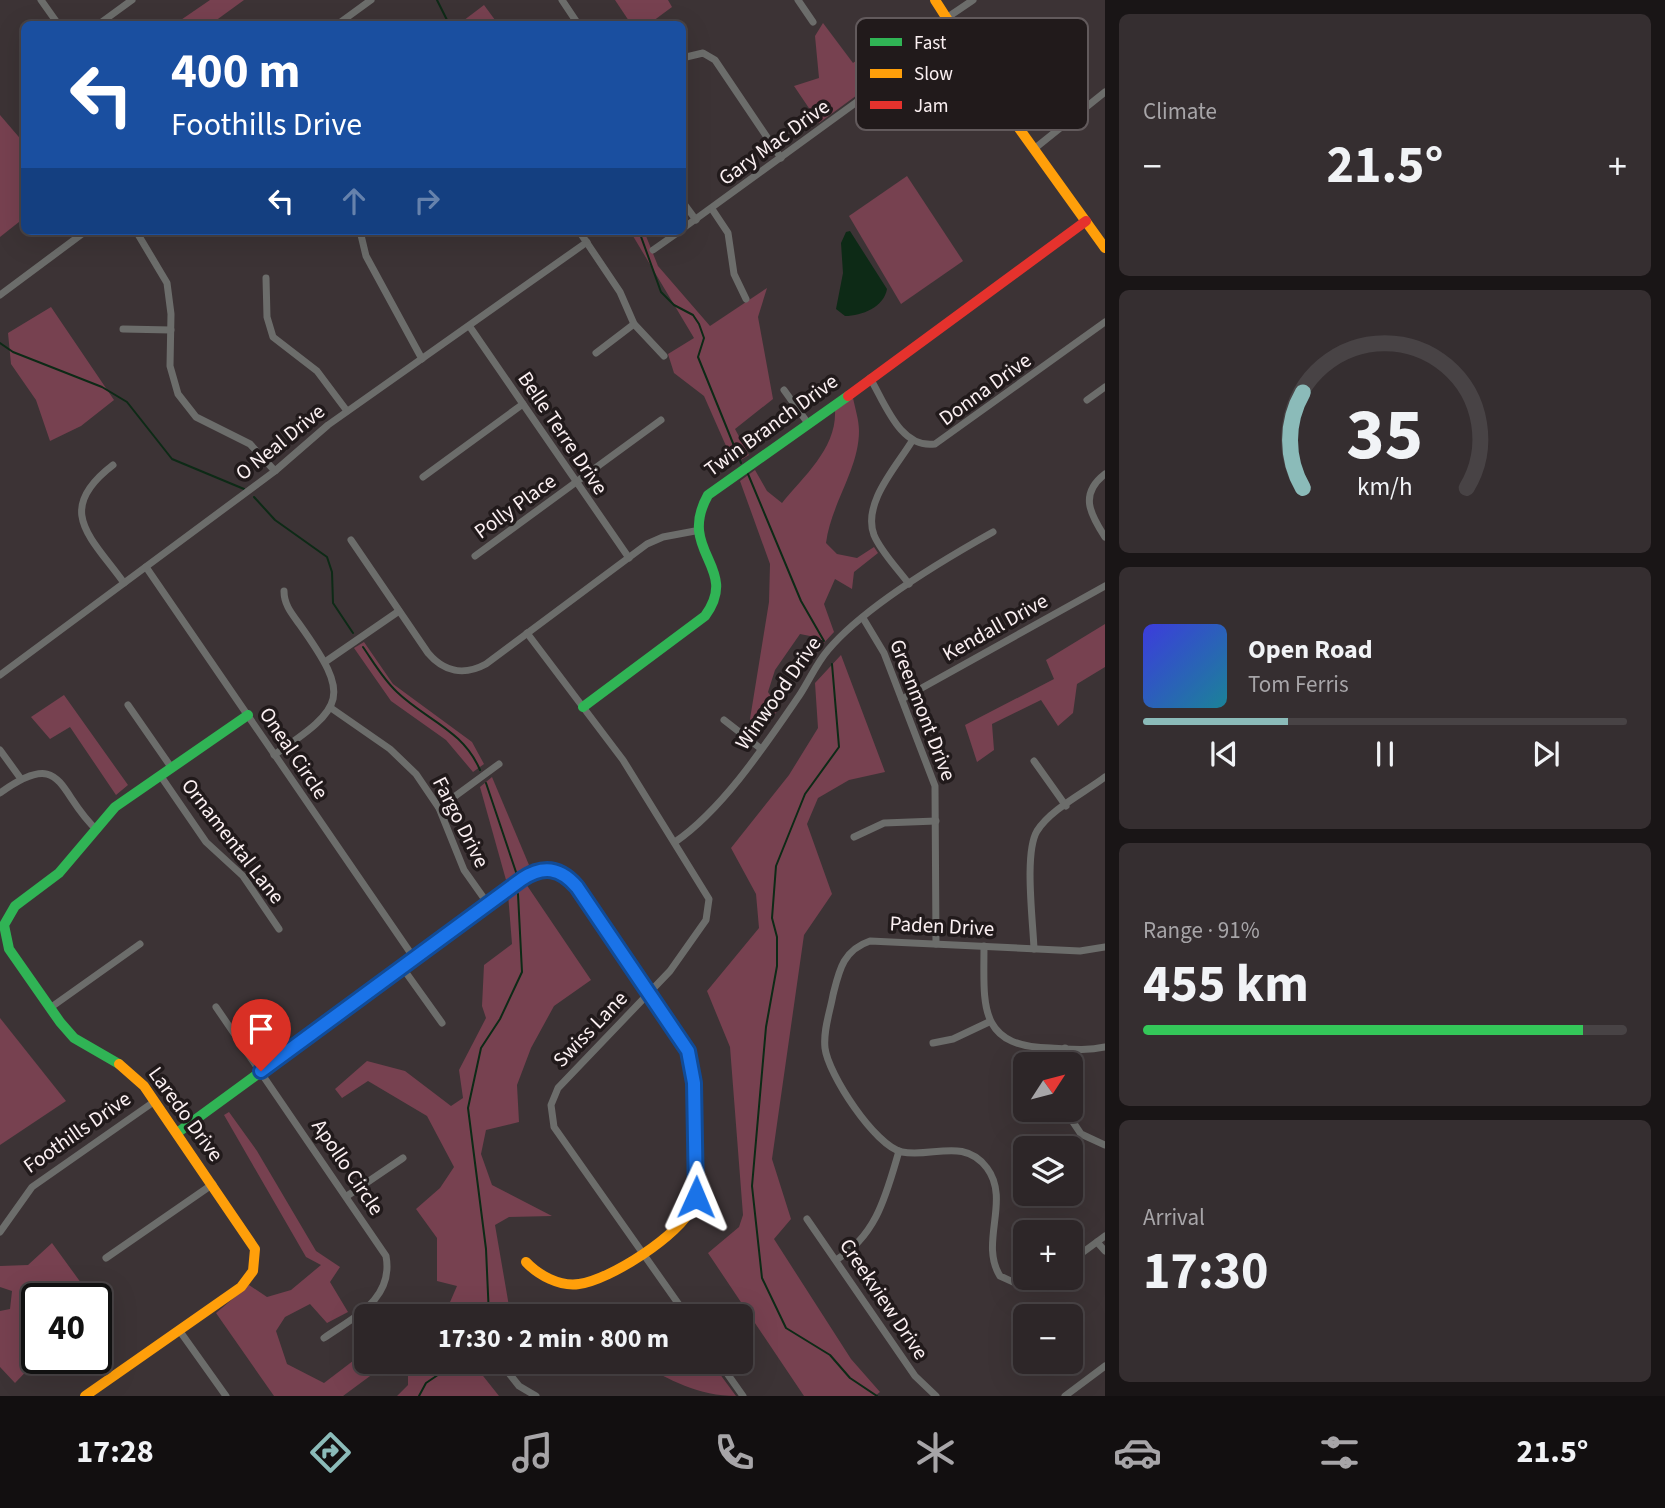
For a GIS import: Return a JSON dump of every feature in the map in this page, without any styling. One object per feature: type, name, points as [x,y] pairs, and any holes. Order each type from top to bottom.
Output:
[{"type":"street","points":[[41,0],[56,21]]},
{"type":"street","points":[[103,21],[132,0]]},
{"type":"street","points":[[342,21],[371,0]]},
{"type":"street","points":[[562,0],[576,21]]},
{"type":"street","points":[[798,0],[813,22]]},
{"type":"street","points":[[934,0],[944,18]]},
{"type":"street","points":[[946,18],[973,0]]},
{"type":"street","points":[[686,57],[696,53],[709,55],[715,60],[781,158]]},
{"type":"street","points":[[1088,106],[1105,92]]},
{"type":"street","name":"Gary Mac Drive","points":[[686,227],[856,103]]},
{"type":"street","points":[[1021,130],[1105,248]]},
{"type":"street","points":[[1034,149],[1058,130]]},
{"type":"street","points":[[686,206],[696,220]]},
{"type":"street","points":[[712,209],[728,233],[734,274],[746,299]]},
{"type":"street","name":"Twin Branch Drive","points":[[695,531],[697,513],[708,495],[807,422],[903,357],[1086,221]]},
{"type":"street","points":[[0,295],[81,235]]},
{"type":"street","points":[[138,235],[167,283],[172,375],[189,409],[206,424],[255,448],[275,471]]},
{"type":"street","points":[[361,235],[370,265],[422,359]]},
{"type":"street","points":[[582,235],[620,292],[635,324],[664,356]]},
{"type":"street","name":"Gary Mac Drive","points":[[653,250],[674,235]]},
{"type":"street","name":"O Neal Drive","points":[[0,675],[275,471],[347,411],[470,327],[587,242]]},
{"type":"street","points":[[266,278],[267,317],[273,337],[317,371],[347,411]]},
{"type":"street","name":"Donna Drive","points":[[912,441],[929,445],[945,439],[1105,323]]},
{"type":"street","points":[[596,353],[635,324]]},
{"type":"street","name":"Belle Terre Drive","points":[[470,327],[629,558]]},
{"type":"street","points":[[123,329],[171,330]]},
{"type":"street","points":[[870,378],[899,428],[912,441],[876,501],[872,519],[875,536],[909,584]]},
{"type":"street","points":[[1087,400],[1105,387]]},
{"type":"street","points":[[784,390],[807,422]]},
{"type":"street","points":[[423,477],[523,404]]},
{"type":"street","name":"Polly Place","points":[[475,556],[661,420]]},
{"type":"street","points":[[113,465],[89,486],[81,513],[85,527],[124,583]]},
{"type":"street","points":[[1105,474],[1095,483],[1087,500],[1090,512],[1105,537]]},
{"type":"street","points":[[351,540],[434,660],[452,670],[466,671],[479,667],[656,539],[695,531],[718,582],[715,606],[583,707]]},
{"type":"street","name":"Winwood Drive","points":[[675,842],[714,810],[799,697],[823,656],[839,637],[909,584],[993,533]]},
{"type":"street","name":"Oneal Circle","points":[[146,567],[414,958]]},
{"type":"street","name":"Kendall Drive","points":[[902,699],[1105,586]]},
{"type":"street","points":[[274,755],[314,727],[331,708],[334,687],[326,662],[287,607],[284,591]]},
{"type":"street","points":[[326,662],[399,611]]},
{"type":"street","name":"Greenmont Drive","points":[[863,618],[884,653],[935,786],[936,944]]},
{"type":"street","name":"Swiss Lane","points":[[527,633],[623,760],[707,893],[709,912],[677,961],[566,1076],[551,1105],[554,1127],[679,1304]]},
{"type":"street","points":[[128,705],[172,768]]},
{"type":"street","name":"Fargo Drive","points":[[331,708],[402,759],[439,808],[464,870],[488,904]]},
{"type":"street","name":"Laredo Drive","points":[[85,1396],[241,1287],[255,1264],[255,1249],[155,1101],[126,1068],[74,1038],[50,1008],[9,948],[4,925],[15,906],[59,873],[115,807],[248,715]]},
{"type":"street","points":[[724,720],[760,748]]},
{"type":"street","points":[[0,750],[21,779]]},
{"type":"street","points":[[1034,761],[1066,806]]},
{"type":"street","points":[[439,808],[499,764]]},
{"type":"street","points":[[0,793],[21,779],[37,773],[57,779],[97,830]]},
{"type":"street","name":"Ornamental Lane","points":[[160,775],[200,834],[243,876],[279,929]]},
{"type":"street","points":[[1034,949],[1032,845],[1042,825],[1105,778]]},
{"type":"street","points":[[854,836],[884,822],[936,821]]},
{"type":"street","points":[[177,1133],[530,873],[544,869],[558,871],[577,887],[685,1044],[693,1067],[697,1188],[685,1219],[602,1278],[582,1284],[557,1280],[531,1269],[526,1262]]},
{"type":"street","name":"Paden Drive","points":[[899,1151],[873,1131],[835,1076],[826,1054],[825,1033],[840,969],[852,951],[862,944],[879,940],[1080,951],[1105,947]]},
{"type":"street","points":[[50,1008],[140,944]]},
{"type":"street","points":[[984,946],[984,1001],[989,1022],[1000,1034],[1019,1046],[1105,1047]]},
{"type":"street","points":[[402,967],[442,1023]]},
{"type":"street","name":"Apollo Circle","points":[[216,1007],[386,1256],[388,1273],[379,1297],[324,1338]]},
{"type":"street","points":[[933,1043],[953,1039],[989,1022]]},
{"type":"street","points":[[1065,1048],[1065,1052]]},
{"type":"street","name":"Foothills Drive","points":[[0,1231],[32,1187],[155,1101]]},
{"type":"street","points":[[1073,1122],[1081,1134],[1105,1145]]},
{"type":"street","points":[[836,1260],[864,1238],[876,1221],[899,1151],[962,1151],[982,1163],[995,1184],[995,1268],[1006,1281],[1013,1283]]},
{"type":"street","points":[[346,1196],[403,1158]]},
{"type":"street","points":[[106,1258],[213,1184]]},
{"type":"street","name":"Creekview Drive","points":[[807,1219],[915,1376],[936,1396]]},
{"type":"street","points":[[1083,1252],[1105,1236]]},
{"type":"street","points":[[1097,1242],[1105,1251]]},
{"type":"street","points":[[179,1330],[226,1396]]},
{"type":"street","points":[[1065,1396],[1105,1366]]},
{"type":"street","points":[[510,1374],[519,1386],[536,1396]]},
{"type":"street","points":[[727,1374],[743,1396]]},
{"type":"shaded area","points":[[210,0],[244,0],[215,21],[179,21]]},
{"type":"shaded area","points":[[615,0],[668,0],[672,7],[653,21],[629,21]]},
{"type":"shaded area","points":[[484,5],[496,21],[463,21]]},
{"type":"shaded area","points":[[823,23],[853,63],[856,61],[856,96],[819,123],[794,86],[819,78],[815,36]]},
{"type":"shaded area","points":[[0,115],[21,140],[21,220],[0,237]]},
{"type":"shaded area","points":[[907,176],[963,261],[901,304],[849,216]]},
{"type":"shaded area","points":[[850,231],[887,289],[882,301],[871,309],[845,316],[836,309],[843,273],[841,243],[846,232]]},
{"type":"shaded area","points":[[632,235],[646,235],[658,266],[710,326],[767,288],[758,317],[773,399],[735,429],[749,455],[734,464],[704,396],[674,373],[668,354],[694,338]]},
{"type":"shaded area","points":[[51,307],[114,400],[81,426],[50,441],[36,400],[11,364],[8,333]]},
{"type":"shaded area","points":[[853,398],[859,427],[858,445],[833,514],[826,543],[837,554],[857,558],[874,547],[878,553],[854,572],[852,589],[835,579],[824,604],[834,632],[821,646],[810,636],[800,634],[775,670],[768,692],[779,709],[760,732],[750,719],[769,602],[770,564],[740,481],[755,470],[767,491],[782,503],[825,449],[831,437],[835,410]]},
{"type":"shaded area","points":[[1105,624],[1105,667],[1077,684],[1073,713],[1058,726],[1041,700],[992,724],[994,750],[977,762],[965,725],[1054,679],[1046,660]]},
{"type":"shaded area","points":[[364,642],[393,684],[472,742],[484,764],[473,772],[446,740],[391,701],[354,648]]},
{"type":"shaded area","points":[[841,655],[885,772],[849,780],[818,798],[807,824],[832,894],[804,935],[772,1159],[791,1219],[774,1239],[851,1359],[880,1392],[875,1396],[804,1396],[753,1320],[753,1304],[742,1304],[708,1253],[739,1227],[743,1215],[730,1047],[707,991],[759,928],[756,894],[731,848],[789,775],[818,728],[815,683]]},
{"type":"shaded area","points":[[64,695],[128,785],[116,795],[70,727],[50,739],[31,717]]},
{"type":"shaded area","points":[[492,777],[529,865],[506,880],[480,787]]},
{"type":"shaded area","points":[[524,881],[591,980],[554,1006],[531,1048],[517,1085],[519,1122],[486,1130],[481,1154],[492,1185],[552,1216],[509,1217],[495,1225],[509,1304],[449,1304],[457,1286],[437,1281],[437,1238],[416,1209],[440,1188],[454,1167],[427,1116],[368,1081],[342,1098],[335,1089],[367,1061],[405,1071],[451,1106],[463,1098],[459,1070],[486,1018],[482,1006],[484,965],[512,944],[508,894]]},
{"type":"shaded area","points":[[0,1018],[66,1101],[0,1145]]},
{"type":"shaded area","points":[[229,1112],[257,1151],[316,1251],[340,1267],[330,1282],[348,1312],[327,1323],[310,1304],[285,1317],[276,1331],[287,1364],[324,1383],[354,1360],[354,1374],[373,1374],[343,1396],[274,1396],[216,1313],[249,1285],[267,1297],[291,1290],[321,1265],[306,1257],[224,1115]]},
{"type":"shaded area","points":[[52,1243],[81,1283],[21,1283],[21,1374],[24,1374],[15,1383],[0,1367],[0,1311],[10,1309],[12,1291],[0,1287],[0,1266],[28,1265]]},
{"type":"shaded area","points":[[408,1374],[482,1374],[499,1396],[397,1396],[408,1385]]},
{"type":"shaded area","points":[[660,1374],[720,1374],[736,1396],[709,1393]]},
{"type":"waterway","points":[[437,0],[448,21]]},
{"type":"waterway","points":[[640,235],[661,292],[674,305],[693,315],[699,324],[704,338],[698,357],[741,463]]},
{"type":"waterway","points":[[0,343],[13,352],[102,387],[127,402],[172,459],[244,489]]},
{"type":"waterway","points":[[748,474],[801,601],[824,641]]},
{"type":"waterway","points":[[254,497],[275,520],[327,557],[332,572],[333,603],[353,633]]},
{"type":"waterway","points":[[363,647],[392,687],[454,735],[473,756],[480,770]]},
{"type":"waterway","points":[[832,664],[839,747],[805,794],[776,866],[772,918],[777,937],[777,966],[766,1027],[752,1186],[762,1278],[786,1328],[830,1355],[850,1378],[877,1396]]},
{"type":"waterway","points":[[486,783],[517,875]]},
{"type":"waterway","points":[[488,1304],[486,1249],[468,1108],[481,1048],[500,1019],[522,972],[518,894]]},
{"type":"waterway","points":[[419,1396],[426,1383],[439,1374]]},
{"type":"traffic: fast","points":[[583,707],[705,616],[714,599],[716,584],[699,531],[700,515],[708,495],[848,396]]},
{"type":"traffic: fast","points":[[119,1064],[74,1038],[60,1022],[9,949],[4,925],[15,906],[59,873],[115,807],[248,715]]},
{"type":"traffic: fast","points":[[177,1133],[530,875],[544,872],[556,873],[566,878],[584,895],[605,928]]},
{"type":"traffic: slow","points":[[935,0],[947,18]]},
{"type":"traffic: slow","points":[[1020,130],[1105,248]]},
{"type":"traffic: slow","points":[[85,1396],[241,1287],[253,1271],[255,1249],[144,1086],[119,1064]]},
{"type":"traffic: slow","points":[[526,1262],[550,1279],[564,1284],[579,1284],[608,1274],[643,1254],[674,1230],[693,1206],[698,1185],[698,1148]]},
{"type":"traffic: jam","points":[[848,396],[1086,221]]},
{"type":"traffic: jam","points":[[605,928],[688,1051],[698,1148]]},
{"type":"route","points":[[261,1071],[530,873],[550,869],[558,871],[565,874],[577,887],[688,1051],[694,1083],[696,1197]]}]
